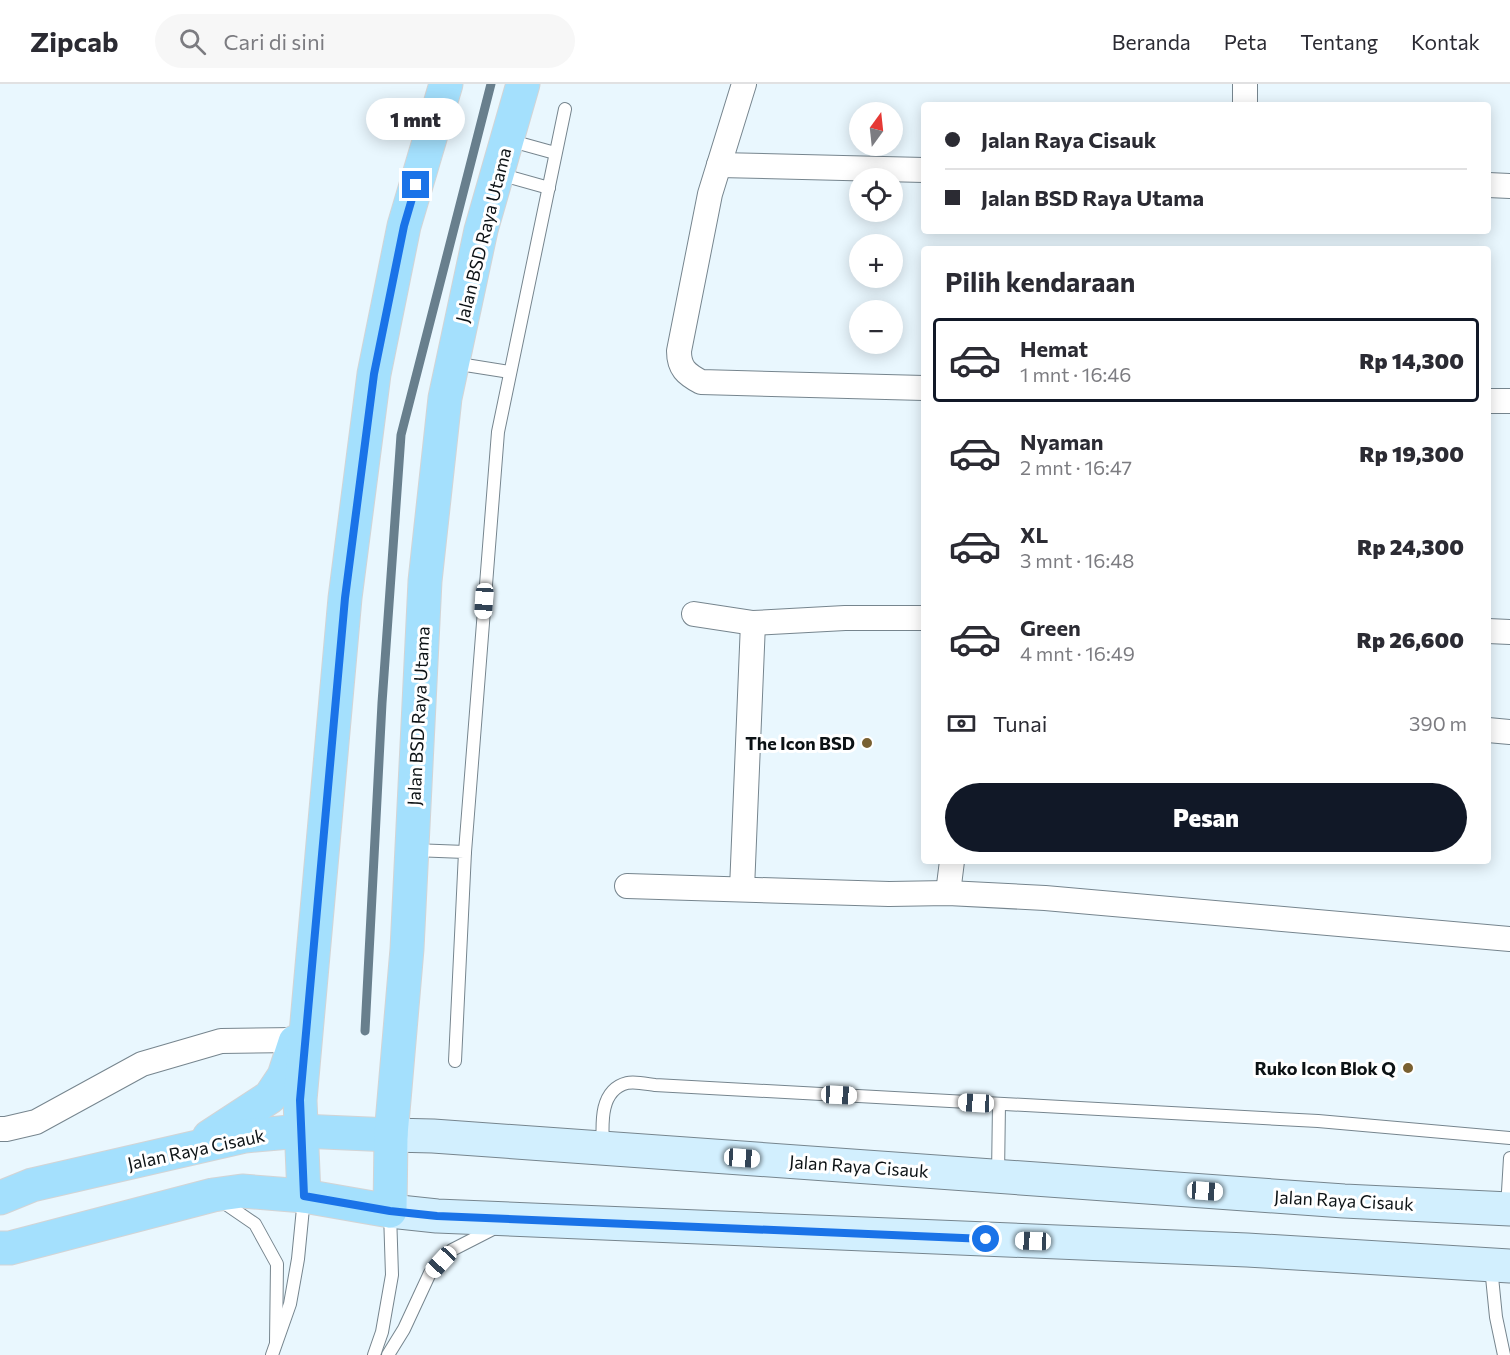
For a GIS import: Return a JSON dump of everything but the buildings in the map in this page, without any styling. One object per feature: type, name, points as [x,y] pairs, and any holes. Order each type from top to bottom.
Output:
[{"type":"main road","points":[[304,1196],[300,1100],[345,598],[374,374],[404,226],[446,84]]},
{"type":"main road","name":"Jalan BSD Raya Utama","points":[[390,1211],[392,1135],[406,960],[425,581],[445,398],[481,230],[523,84]]},
{"type":"main road","points":[[192,1148],[270,1097],[284,1076],[310,997]]},
{"type":"main road","name":"Jalan Raya Cisauk","points":[[0,1198],[32,1185],[245,1136],[301,1131],[434,1136],[1344,1201],[1509,1209]]},
{"type":"main road","points":[[0,1248],[10,1248],[213,1195],[242,1191],[304,1196],[390,1211],[437,1216],[1247,1250],[1501,1266]]},
{"type":"street","points":[[744,84],[710,194],[679,351],[683,370],[701,382],[921,387]]},
{"type":"street","points":[[1245,84],[1245,102]]},
{"type":"street","points":[[719,165],[921,170]]},
{"type":"street","points":[[1491,185],[1510,186]]},
{"type":"street","points":[[1491,401],[1510,402]]},
{"type":"street","points":[[694,614],[753,623],[845,618],[921,618]]},
{"type":"street","points":[[742,889],[753,623]]},
{"type":"street","points":[[1491,631],[1510,632]]},
{"type":"street","points":[[1491,730],[1510,732]]},
{"type":"street","points":[[948,892],[952,864]]},
{"type":"street","points":[[627,886],[889,894],[948,892],[1045,898],[1510,939]]},
{"type":"street","points":[[0,1129],[36,1122],[142,1064],[221,1041],[296,1040]]},
{"type":"lane","points":[[455,1061],[465,852],[498,432],[565,109]]},
{"type":"lane","points":[[507,140],[555,153]]},
{"type":"lane","points":[[498,173],[549,188]]},
{"type":"lane","points":[[453,363],[510,372]]},
{"type":"lane","points":[[412,850],[465,852]]},
{"type":"lane","points":[[603,1148],[603,1106],[617,1087],[629,1082],[1318,1121],[1510,1138]]},
{"type":"lane","points":[[998,1176],[999,1104]]},
{"type":"lane","points":[[1509,1209],[1510,1158]]},
{"type":"lane","points":[[213,1195],[255,1224],[277,1264],[276,1342]]},
{"type":"lane","points":[[272,1355],[290,1304],[298,1259],[304,1196]]},
{"type":"lane","name":"Jalan BSD Raya Utama","points":[[374,1355],[382,1332],[392,1275],[390,1211]]},
{"type":"lane","points":[[388,1355],[404,1329],[430,1273],[452,1250],[512,1219]]},
{"type":"lane","points":[[1501,1266],[1496,1317],[1504,1355]]},
{"type":"waterway","points":[[365,1031],[382,703],[401,435],[491,84]]},
{"type":"place","name":"The Icon BSD","points":[[867,743]]},
{"type":"place","name":"Ruko Icon Blok Q","points":[[1408,1068]]},
{"type":"route","points":[[416,185],[404,226],[374,374],[345,598],[300,1100],[304,1196],[390,1211],[437,1216],[986,1239]]}]
